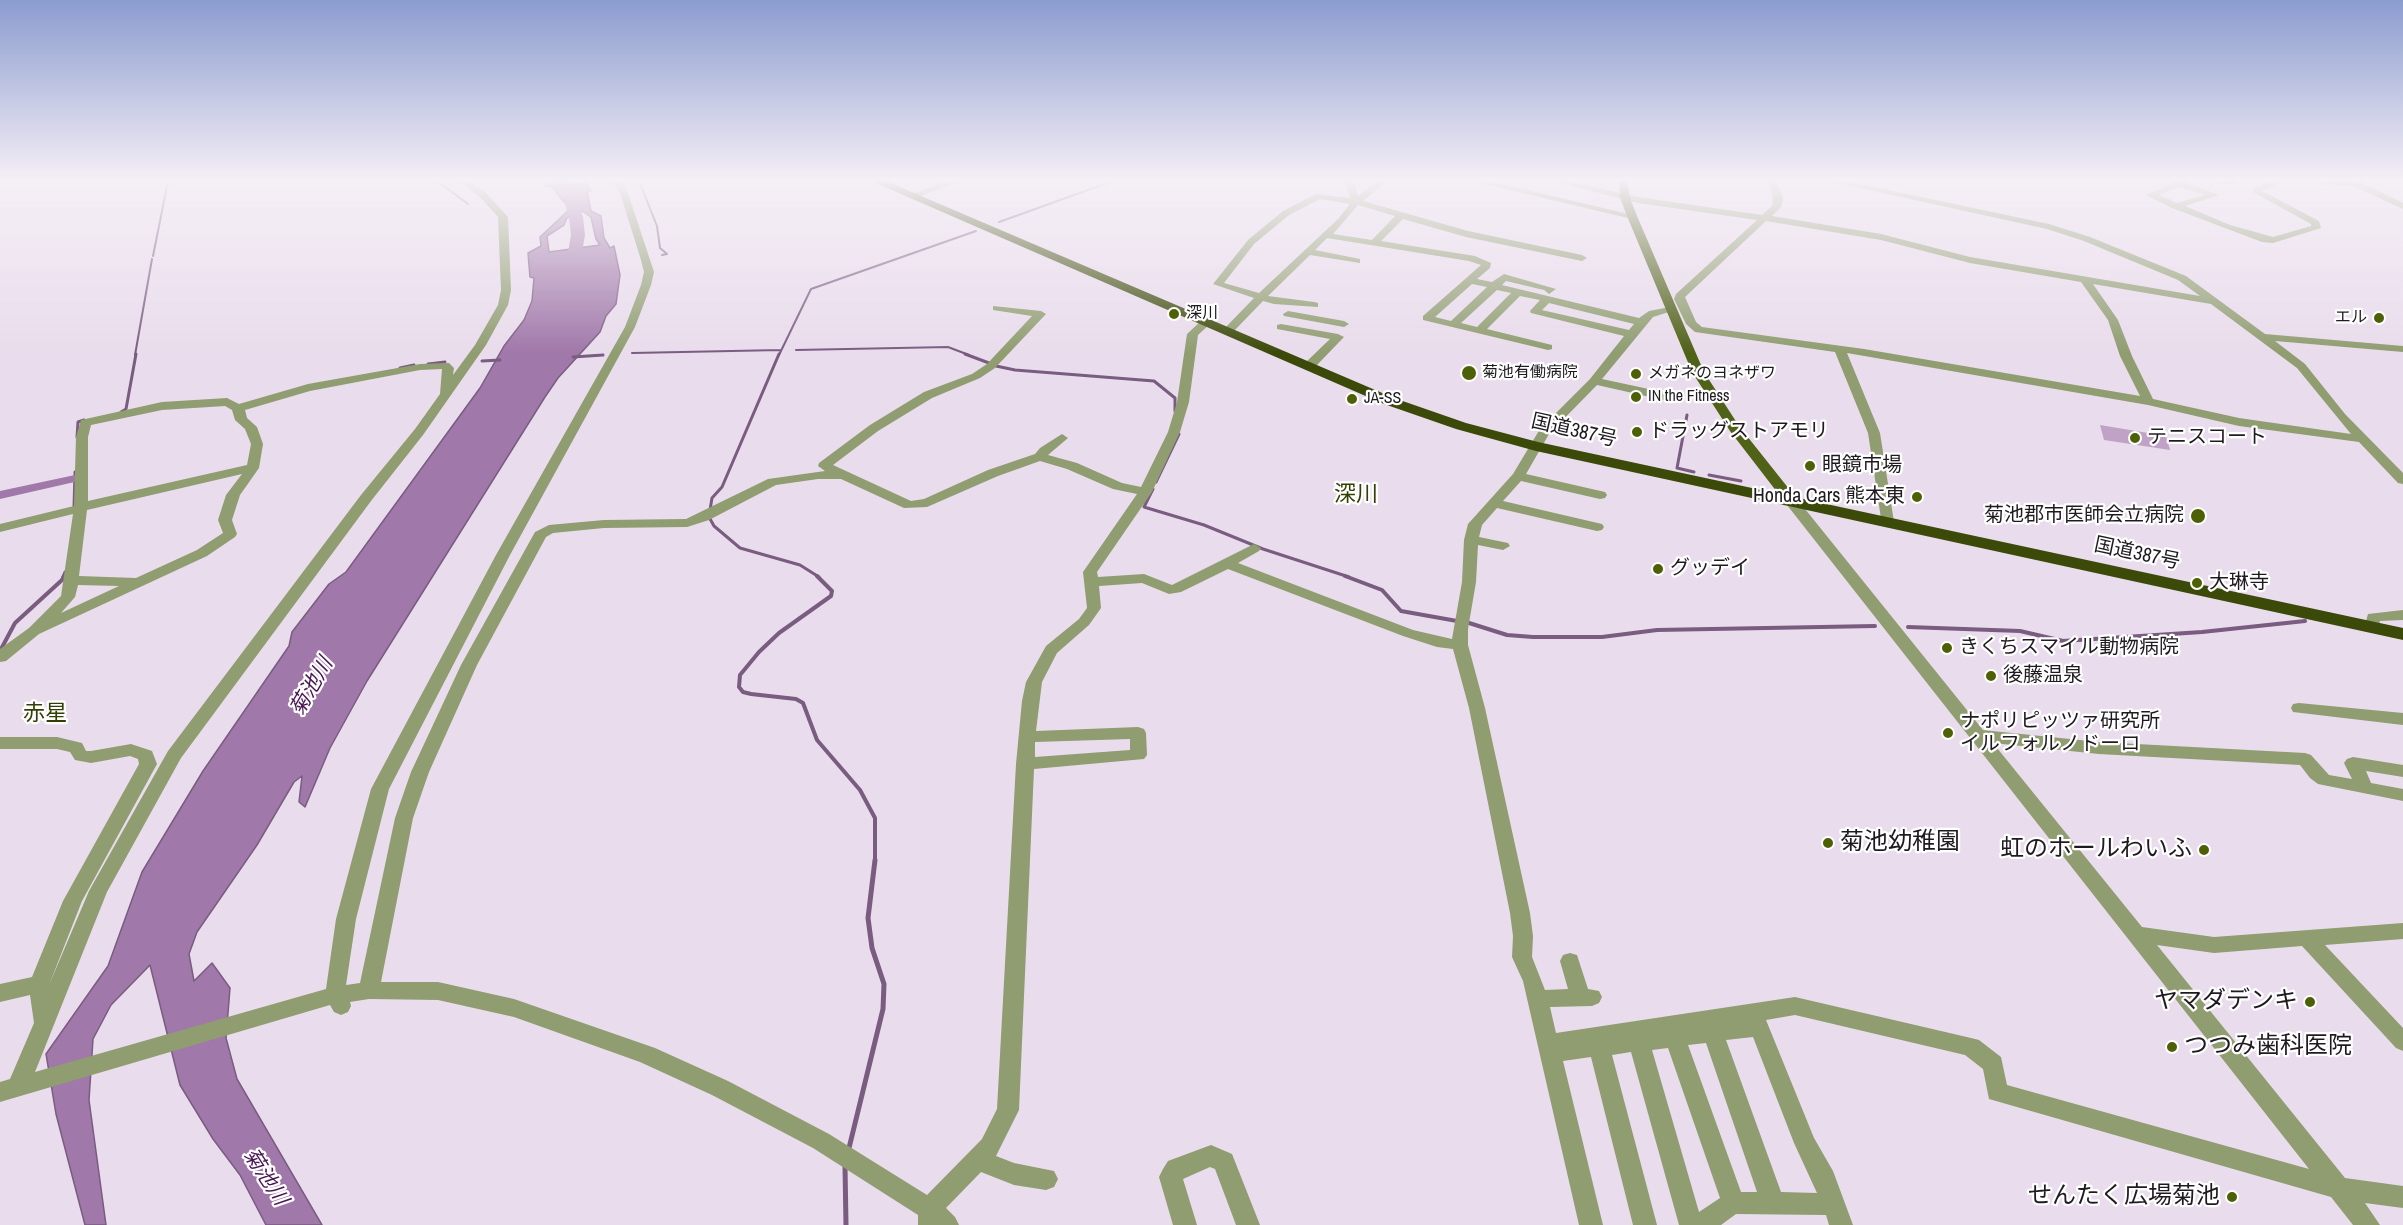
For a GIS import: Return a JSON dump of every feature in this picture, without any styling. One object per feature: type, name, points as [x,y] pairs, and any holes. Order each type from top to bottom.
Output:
[{"type":"highway","name":"国道387号","points":[[1010,238],[1308,366],[1422,413],[1461,426],[1536,446],[2403,634]]},
{"type":"main road","points":[[1641,238],[1687,350],[1710,395],[1792,501]]},
{"type":"street","points":[[9,1089],[44,1026],[98,891],[174,755],[359,507],[420,432],[493,323],[507,290],[504,238]]},
{"type":"street","points":[[337,999],[336,987],[346,919],[380,789],[503,555],[630,327],[649,272],[639,238]]},
{"type":"street","points":[[1256,238],[1218,284],[1274,301],[1314,305]]},
{"type":"street","points":[[1228,331],[1321,238]]},
{"type":"street","points":[[1347,238],[1375,242],[1434,239],[1582,258]]},
{"type":"street","points":[[1375,242],[1379,238]]},
{"type":"street","points":[[1591,1225],[1537,999],[1527,965],[1522,957],[1523,936],[1520,914],[1477,708],[1460,645],[1460,629],[1469,582],[1471,540],[1475,524],[1518,476],[1544,432],[1594,381],[1630,334],[1649,314],[1679,299],[1742,238]]},
{"type":"street","points":[[1886,238],[1970,260],[2215,302]]},
{"type":"street","points":[[2082,238],[2167,270],[2195,286],[2301,366],[2361,439],[2403,480]]},
{"type":"street","points":[[2260,238],[2273,240],[2280,238]]},
{"type":"street","points":[[1434,239],[1456,243],[1486,262],[1486,266],[1427,318],[1548,347]]},
{"type":"street","points":[[1307,251],[1356,261]]},
{"type":"street","points":[[1453,325],[1504,278],[1551,289],[1535,311],[1630,334]]},
{"type":"street","points":[[2084,279],[2113,320],[2126,356],[2148,401]]},
{"type":"street","points":[[1470,280],[1641,322]]},
{"type":"street","points":[[1479,331],[1518,292]]},
{"type":"street","points":[[1679,299],[1691,324],[1699,330],[1840,349],[2148,401],[2239,422],[2361,439]]},
{"type":"street","points":[[997,308],[1041,314],[1022,331],[997,362],[981,373],[928,395],[826,462],[824,466],[904,503],[919,505],[993,472],[1040,457],[1072,466],[1118,486],[1145,492]]},
{"type":"street","points":[[1335,337],[1353,313]]},
{"type":"street","points":[[1288,314],[1344,324]]},
{"type":"street","points":[[929,1217],[978,1160],[1000,1128],[1008,1110],[1027,737],[1030,701],[1036,674],[1052,650],[1090,615],[1094,603],[1090,572],[1145,492],[1178,420],[1193,334],[1206,322]]},
{"type":"street","points":[[1281,327],[1335,337]]},
{"type":"street","points":[[1308,366],[1338,337],[1335,337]]},
{"type":"street","points":[[2262,337],[2403,349]]},
{"type":"street","points":[[1840,349],[1874,433],[1887,522]]},
{"type":"street","points":[[0,657],[34,631],[68,597],[75,562],[81,508],[82,437],[85,423],[162,406],[227,402],[238,408],[308,388],[358,377],[445,365],[448,368],[445,396]]},
{"type":"street","points":[[1594,381],[1668,397]]},
{"type":"street","points":[[34,631],[202,554],[230,534],[225,520],[233,495],[253,468],[256,444],[251,427],[241,420],[238,408]]},
{"type":"street","points":[[1040,457],[1044,451],[1062,438]]},
{"type":"street","points":[[0,528],[253,468]]},
{"type":"street","points":[[369,990],[404,818],[417,781],[460,684],[540,535],[549,529],[604,524],[681,524],[709,515],[772,482],[818,475],[840,475]]},
{"type":"street","points":[[1518,476],[1600,495]]},
{"type":"street","points":[[1792,501],[2368,1225]]},
{"type":"street","points":[[1495,503],[1597,527]]},
{"type":"street","points":[[1471,540],[1503,546]]},
{"type":"street","points":[[1090,582],[1144,578],[1169,590],[1176,589],[1254,548]]},
{"type":"street","points":[[1227,564],[1408,633],[1437,642],[1460,645]]},
{"type":"street","points":[[71,580],[141,583]]},
{"type":"street","points":[[2372,628],[2373,617],[2403,615]]},
{"type":"street","points":[[2299,708],[2403,719]]},
{"type":"street","points":[[1026,764],[1138,755],[1138,733],[1027,737]]},
{"type":"street","points":[[1976,735],[2099,748],[2305,759],[2316,774],[2324,780],[2403,795]]},
{"type":"street","points":[[0,742],[57,743],[76,747],[81,756],[130,750],[146,755],[148,764],[73,901],[39,984],[44,1026]]},
{"type":"street","points":[[2366,788],[2353,763],[2403,771]]},
{"type":"street","points":[[2135,934],[2214,945],[2403,930]]},
{"type":"street","points":[[2305,937],[2403,1042]]},
{"type":"street","points":[[1537,999],[1586,997],[1569,961]]},
{"type":"street","points":[[0,993],[39,984]]},
{"type":"street","points":[[9,1089],[369,990],[438,991],[514,1008],[647,1055],[720,1088],[821,1141],[929,1217],[947,1225]]},
{"type":"street","points":[[1548,1048],[1795,1006],[1971,1047],[1993,1064],[1997,1092],[2338,1188],[2403,1197]]},
{"type":"street","points":[[1548,1048],[1599,1047],[1760,1027],[1805,1143],[1821,1171],[1837,1215]]},
{"type":"street","points":[[1713,1033],[1773,1203]]},
{"type":"street","points":[[1675,1038],[1733,1203]]},
{"type":"street","points":[[1639,1042],[1691,1225]]},
{"type":"street","points":[[1599,1047],[1646,1225]]},
{"type":"street","points":[[1185,1225],[1171,1177],[1176,1170],[1211,1156],[1224,1162],[1248,1225]]},
{"type":"street","points":[[978,1160],[1014,1174],[1046,1179]]},
{"type":"street","points":[[1700,1225],[1733,1203],[1773,1203],[1837,1215]]},
{"type":"shaded area","name":"テニスコート","points":[[2100,425],[2166,436],[2170,450],[2104,440]]},
{"type":"water","points":[[540,238],[547,238],[549,252],[600,245],[596,238],[604,238],[610,248],[614,246],[620,275],[616,304],[606,316],[600,332],[558,378],[545,397],[367,681],[330,748],[305,807],[299,802],[302,776],[294,782],[257,845],[197,932],[189,954],[194,981],[212,963],[230,988],[226,1038],[237,1079],[322,1225],[266,1225],[240,1175],[213,1139],[180,1085],[150,965],[111,1005],[93,1039],[89,1100],[106,1225],[85,1225],[56,1114],[46,1054],[108,966],[142,872],[203,771],[289,646],[292,632],[329,584],[346,572],[480,388],[504,346],[524,320],[532,301],[534,278],[530,277],[528,253],[541,246]]},
{"type":"waterway","points":[[153,256],[157,238]]},
{"type":"waterway","name":"菊池川","points":[[577,238],[574,258],[582,276]]},
{"type":"waterway","points":[[659,238],[660,248],[667,254],[662,255]]},
{"type":"waterway","points":[[779,355],[811,289],[956,238]]},
{"type":"waterway","points":[[135,355],[152,259]]},
{"type":"waterway","points":[[796,350],[948,347],[969,355]]},
{"type":"waterway","points":[[632,353],[781,350]]},
{"type":"waterway","points":[[121,412],[126,409],[136,354]]},
{"type":"waterway","points":[[710,510],[712,498],[722,487],[779,354]]},
{"type":"waterway","points":[[965,354],[989,363]]},
{"type":"waterway","points":[[573,357],[603,355],[600,355]]},
{"type":"waterway","points":[[482,361],[500,360]]},
{"type":"waterway","points":[[428,364],[445,362]]},
{"type":"waterway","points":[[400,368],[414,365]]},
{"type":"waterway","points":[[996,366],[1015,370],[1154,381],[1175,398],[1175,411]]},
{"type":"waterway","points":[[1687,415],[1677,468],[1694,472]]},
{"type":"waterway","points":[[77,437],[78,422],[84,420]]},
{"type":"waterway","points":[[1156,482],[1179,434]]},
{"type":"waterway","points":[[74,507],[75,472]]},
{"type":"waterway","points":[[1709,475],[1741,481]]},
{"type":"waterway","points":[[0,495],[75,479]]},
{"type":"waterway","points":[[1153,489],[1144,507],[1204,525],[1263,549],[1349,577]]},
{"type":"waterway","points":[[709,517],[714,526],[740,548],[800,565],[819,577]]},
{"type":"waterway","points":[[63,577],[65,572]]},
{"type":"waterway","points":[[0,651],[15,623],[64,576]]},
{"type":"waterway","points":[[817,576],[832,591],[831,596],[779,633],[759,652],[740,675],[739,687],[743,692],[796,699],[803,703],[817,740],[860,790],[875,818],[875,860]]},
{"type":"waterway","points":[[1345,576],[1382,590],[1401,611],[1457,621]]},
{"type":"waterway","points":[[1908,627],[2020,631],[2063,641],[2202,632],[2305,621]]},
{"type":"waterway","points":[[1466,622],[1507,635],[1533,637],[1602,637],[1657,630],[1875,626]]},
{"type":"waterway","points":[[849,1148],[883,1009],[884,984],[872,948],[868,918],[875,860]]},
{"type":"waterway","points":[[845,1166],[846,1225]]},
{"type":"place","name":"深川","points":[[1174,314]]},
{"type":"place","name":"エル","points":[[2379,318]]},
{"type":"place","name":"菊池有働病院","points":[[1469,373]]},
{"type":"place","name":"メガネのヨネザワ","points":[[1636,374]]},
{"type":"place","name":"IN the Fitness","points":[[1636,397]]},
{"type":"place","name":"JA-SS","points":[[1352,399]]},
{"type":"place","name":"ドラッグストアモリ","points":[[1637,432]]},
{"type":"place","name":"テニスコート","points":[[2135,438]]},
{"type":"place","name":"眼鏡市場","points":[[1810,466]]},
{"type":"place","name":"Honda Cars 熊本東","points":[[1917,497]]},
{"type":"place","name":"菊池郡市医師会立病院","points":[[2198,516]]},
{"type":"place","name":"グッデイ","points":[[1658,569]]},
{"type":"place","name":"大琳寺","points":[[2197,583]]},
{"type":"place","name":"きくちスマイル動物病院","points":[[1947,648]]},
{"type":"place","name":"後藤温泉","points":[[1991,676]]},
{"type":"place","name":"ナポリピッツァ研究所 イルフォルノドーロ","points":[[1948,733]]},
{"type":"place","name":"菊池幼稚園","points":[[1828,843]]},
{"type":"place","name":"虹のホールわいふ","points":[[2204,850]]},
{"type":"place","name":"ヤマダデンキ","points":[[2310,1002]]},
{"type":"place","name":"つつみ歯科医院","points":[[2172,1047]]},
{"type":"place","name":"せんたく広場菊池","points":[[2232,1197]]},
{"type":"district","name":"深川","points":[[1356,495]]},
{"type":"district","name":"赤星","points":[[45,714]]}]
